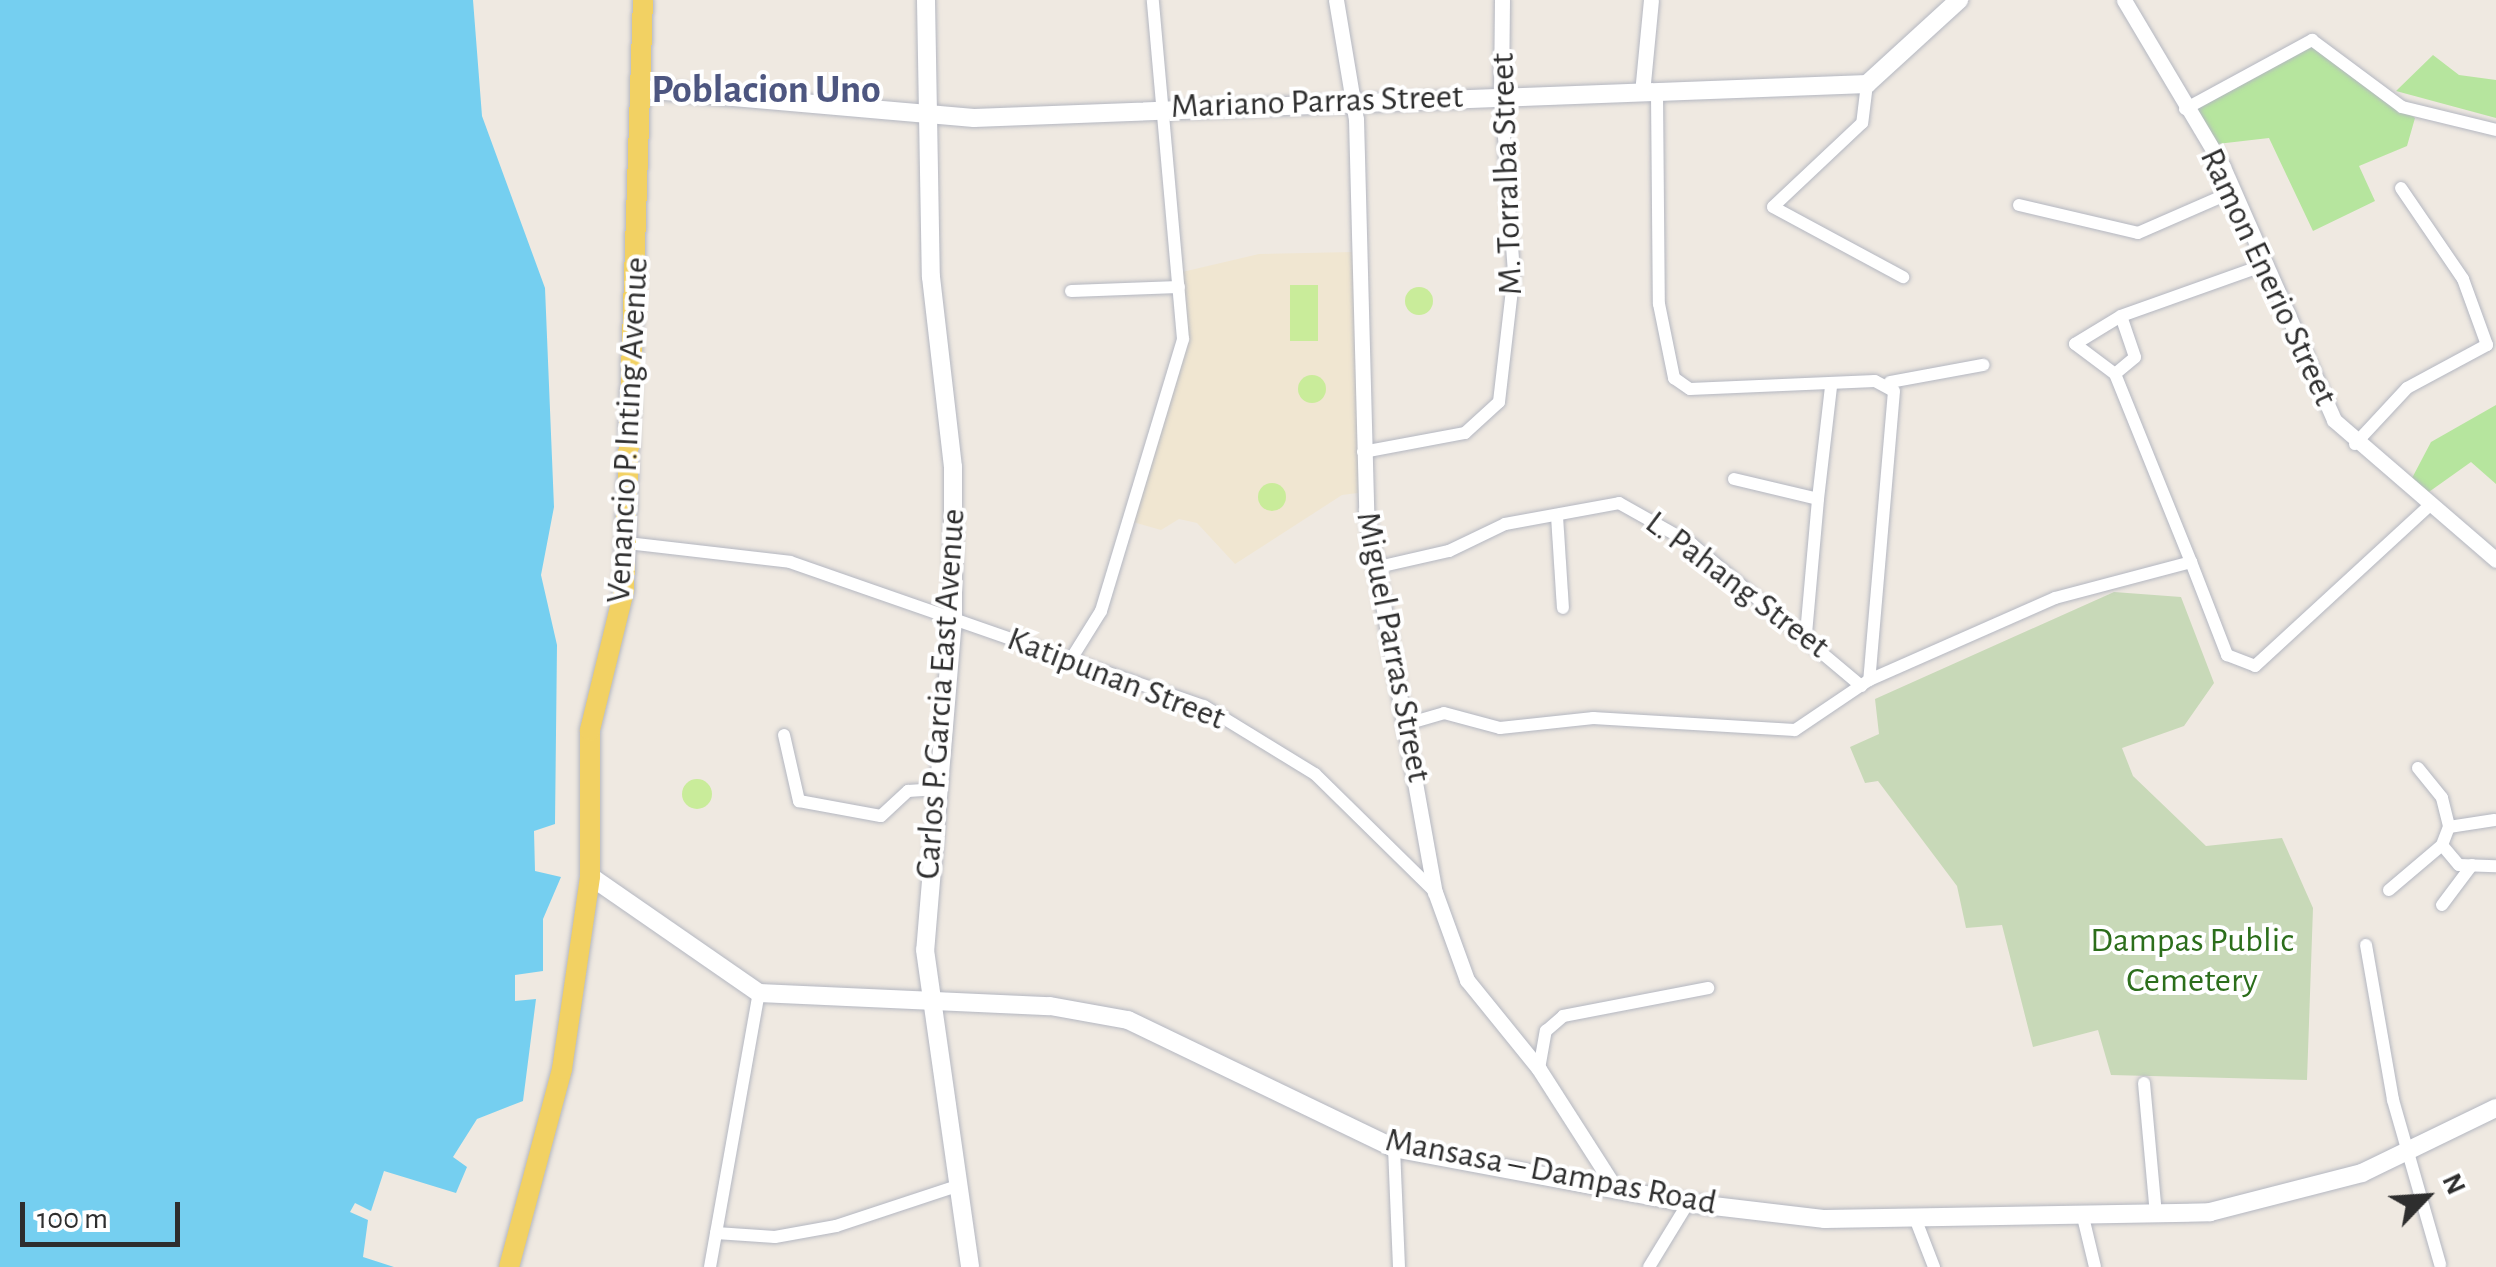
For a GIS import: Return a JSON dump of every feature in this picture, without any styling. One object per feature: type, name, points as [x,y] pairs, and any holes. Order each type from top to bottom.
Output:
[{"type":"main road","name":"Venancio P. Inting Avenue","points":[[509,1267],[562,1069],[590,876],[590,730],[627,543],[644,0]]},
{"type":"main road","name":"Carlos P. Garcia East Avenue","points":[[926,0],[933,113],[928,207],[953,467],[953,619],[925,950],[970,1267]]},
{"type":"main road","points":[[1867,84],[1959,0]]},
{"type":"main road","name":"Mariano Parras Street","points":[[642,88],[933,113],[1501,94],[1650,94],[1867,84]]},
{"type":"main road","points":[[590,876],[759,993]]},
{"type":"main road","name":"Mansasa – Dampas Road","points":[[759,993],[1128,1020],[1394,1148],[1612,1184],[1688,1203],[1916,1218],[2156,1214],[2316,1187],[2407,1155],[2496,1108]]},
{"type":"street","points":[[1073,656],[1102,611],[1183,339],[1153,0]]},
{"type":"street","name":"Miguel Parras Street","points":[[1336,0],[1349,102],[1363,452],[1374,568],[1410,724],[1435,892],[1454,959],[1539,1069],[1612,1184]]},
{"type":"street","name":"M. Torralba Street","points":[[1363,452],[1464,433],[1499,402],[1510,348],[1501,94],[1502,0]]},
{"type":"street","points":[[1651,0],[1650,94],[1659,304],[1674,378],[1690,389],[1831,386],[1890,382],[1983,365]]},
{"type":"street","name":"Ramon Enerio Street","points":[[2129,2],[2234,191],[2318,394],[2355,444],[2496,560]]},
{"type":"street","points":[[2186,108],[2312,40],[2402,108],[2496,130]]},
{"type":"street","points":[[1867,84],[1862,123],[1773,207],[1903,277]]},
{"type":"street","points":[[2355,444],[2407,388],[2487,344],[2463,278],[2401,188]]},
{"type":"street","points":[[2020,205],[2138,233],[2234,191]]},
{"type":"street","points":[[2266,264],[2121,316],[2075,344],[2115,374],[2228,655],[2255,666],[2428,507]]},
{"type":"street","points":[[1071,291],[1179,287]]},
{"type":"street","points":[[2115,374],[2134,357],[2121,316]]},
{"type":"street","points":[[1865,683],[1890,382]]},
{"type":"street","points":[[1806,634],[1831,386]]},
{"type":"street","points":[[1734,478],[1818,499]]},
{"type":"street","name":"L. Pahang Street","points":[[1374,568],[1449,551],[1506,524],[1607,503],[1644,513],[1865,683]]},
{"type":"street","points":[[1557,516],[1563,608]]},
{"type":"street","name":"Katipunan Street","points":[[627,543],[790,562],[1073,656],[1204,706],[1315,774],[1435,892]]},
{"type":"street","points":[[1410,724],[1444,713],[1500,728],[1594,718],[1795,730],[1865,683],[2055,598],[2190,562]]},
{"type":"street","points":[[784,735],[799,801],[881,816],[908,791],[938,788]]},
{"type":"street","points":[[2389,890],[2442,845],[2449,827],[2442,798],[2418,768]]},
{"type":"street","points":[[2449,827],[2494,820]]},
{"type":"street","points":[[2442,845],[2459,865],[2496,866]]},
{"type":"street","points":[[2442,905],[2472,866]]},
{"type":"street","points":[[2366,945],[2407,1155],[2440,1264]]},
{"type":"street","points":[[1539,1069],[1546,1031],[1563,1016],[1708,988]]},
{"type":"street","points":[[710,1267],[759,993]]},
{"type":"street","points":[[2144,1084],[2156,1214]]},
{"type":"street","points":[[1394,1148],[1399,1267]]},
{"type":"street","points":[[716,1234],[836,1226],[960,1185]]},
{"type":"street","points":[[1649,1267],[1688,1203]]},
{"type":"street","points":[[2083,1217],[2095,1267]]},
{"type":"street","points":[[1916,1218],[1934,1267]]},
{"type":"shaded area","points":[[1354,252],[1365,492],[1342,495],[1235,564],[1197,523],[1179,519],[1161,530],[1126,520],[1184,340],[1178,273],[1259,254]]},
{"type":"green space","points":[[2312,46],[2415,118],[2407,146],[2359,166],[2375,201],[2313,231],[2269,138],[2217,144],[2196,108]]},
{"type":"green space","points":[[2433,55],[2459,75],[2496,80],[2496,118],[2396,91]]},
{"type":"green space","points":[[1290,285],[1318,285],[1318,341],[1290,341]]},
{"type":"green space","points":[[1419,287],[1429,291],[1433,301],[1429,311],[1419,315],[1409,311],[1405,301],[1409,291]]},
{"type":"green space","points":[[1312,375],[1322,379],[1326,389],[1322,399],[1312,403],[1302,399],[1298,389],[1302,379]]},
{"type":"green space","points":[[2496,405],[2496,484],[2471,462],[2426,494],[2411,480],[2431,442]]},
{"type":"green space","points":[[1272,483],[1282,487],[1286,497],[1282,507],[1272,511],[1262,507],[1258,497],[1262,487]]},
{"type":"green space","name":"Dampas Public Cemetery","points":[[2114,592],[2181,597],[2214,683],[2184,726],[2122,748],[2133,776],[2206,846],[2282,838],[2313,908],[2307,1080],[2111,1075],[2098,1030],[2033,1047],[2002,925],[1966,928],[1957,886],[1878,781],[1865,783],[1850,747],[1879,734],[1875,699]]},
{"type":"green space","points":[[697,779],[708,783],[712,794],[708,805],[697,809],[686,805],[682,794],[686,783]]},
{"type":"water","points":[[0,0],[473,0],[482,116],[545,288],[554,507],[541,575],[557,645],[555,824],[534,831],[535,871],[561,877],[543,919],[543,971],[515,975],[515,1001],[536,999],[523,1101],[477,1119],[453,1157],[467,1167],[456,1193],[384,1171],[371,1211],[355,1203],[350,1212],[368,1220],[363,1257],[394,1267],[0,1267]]},
{"type":"district","name":"Poblacion Uno","points":[[766,90]]}]
